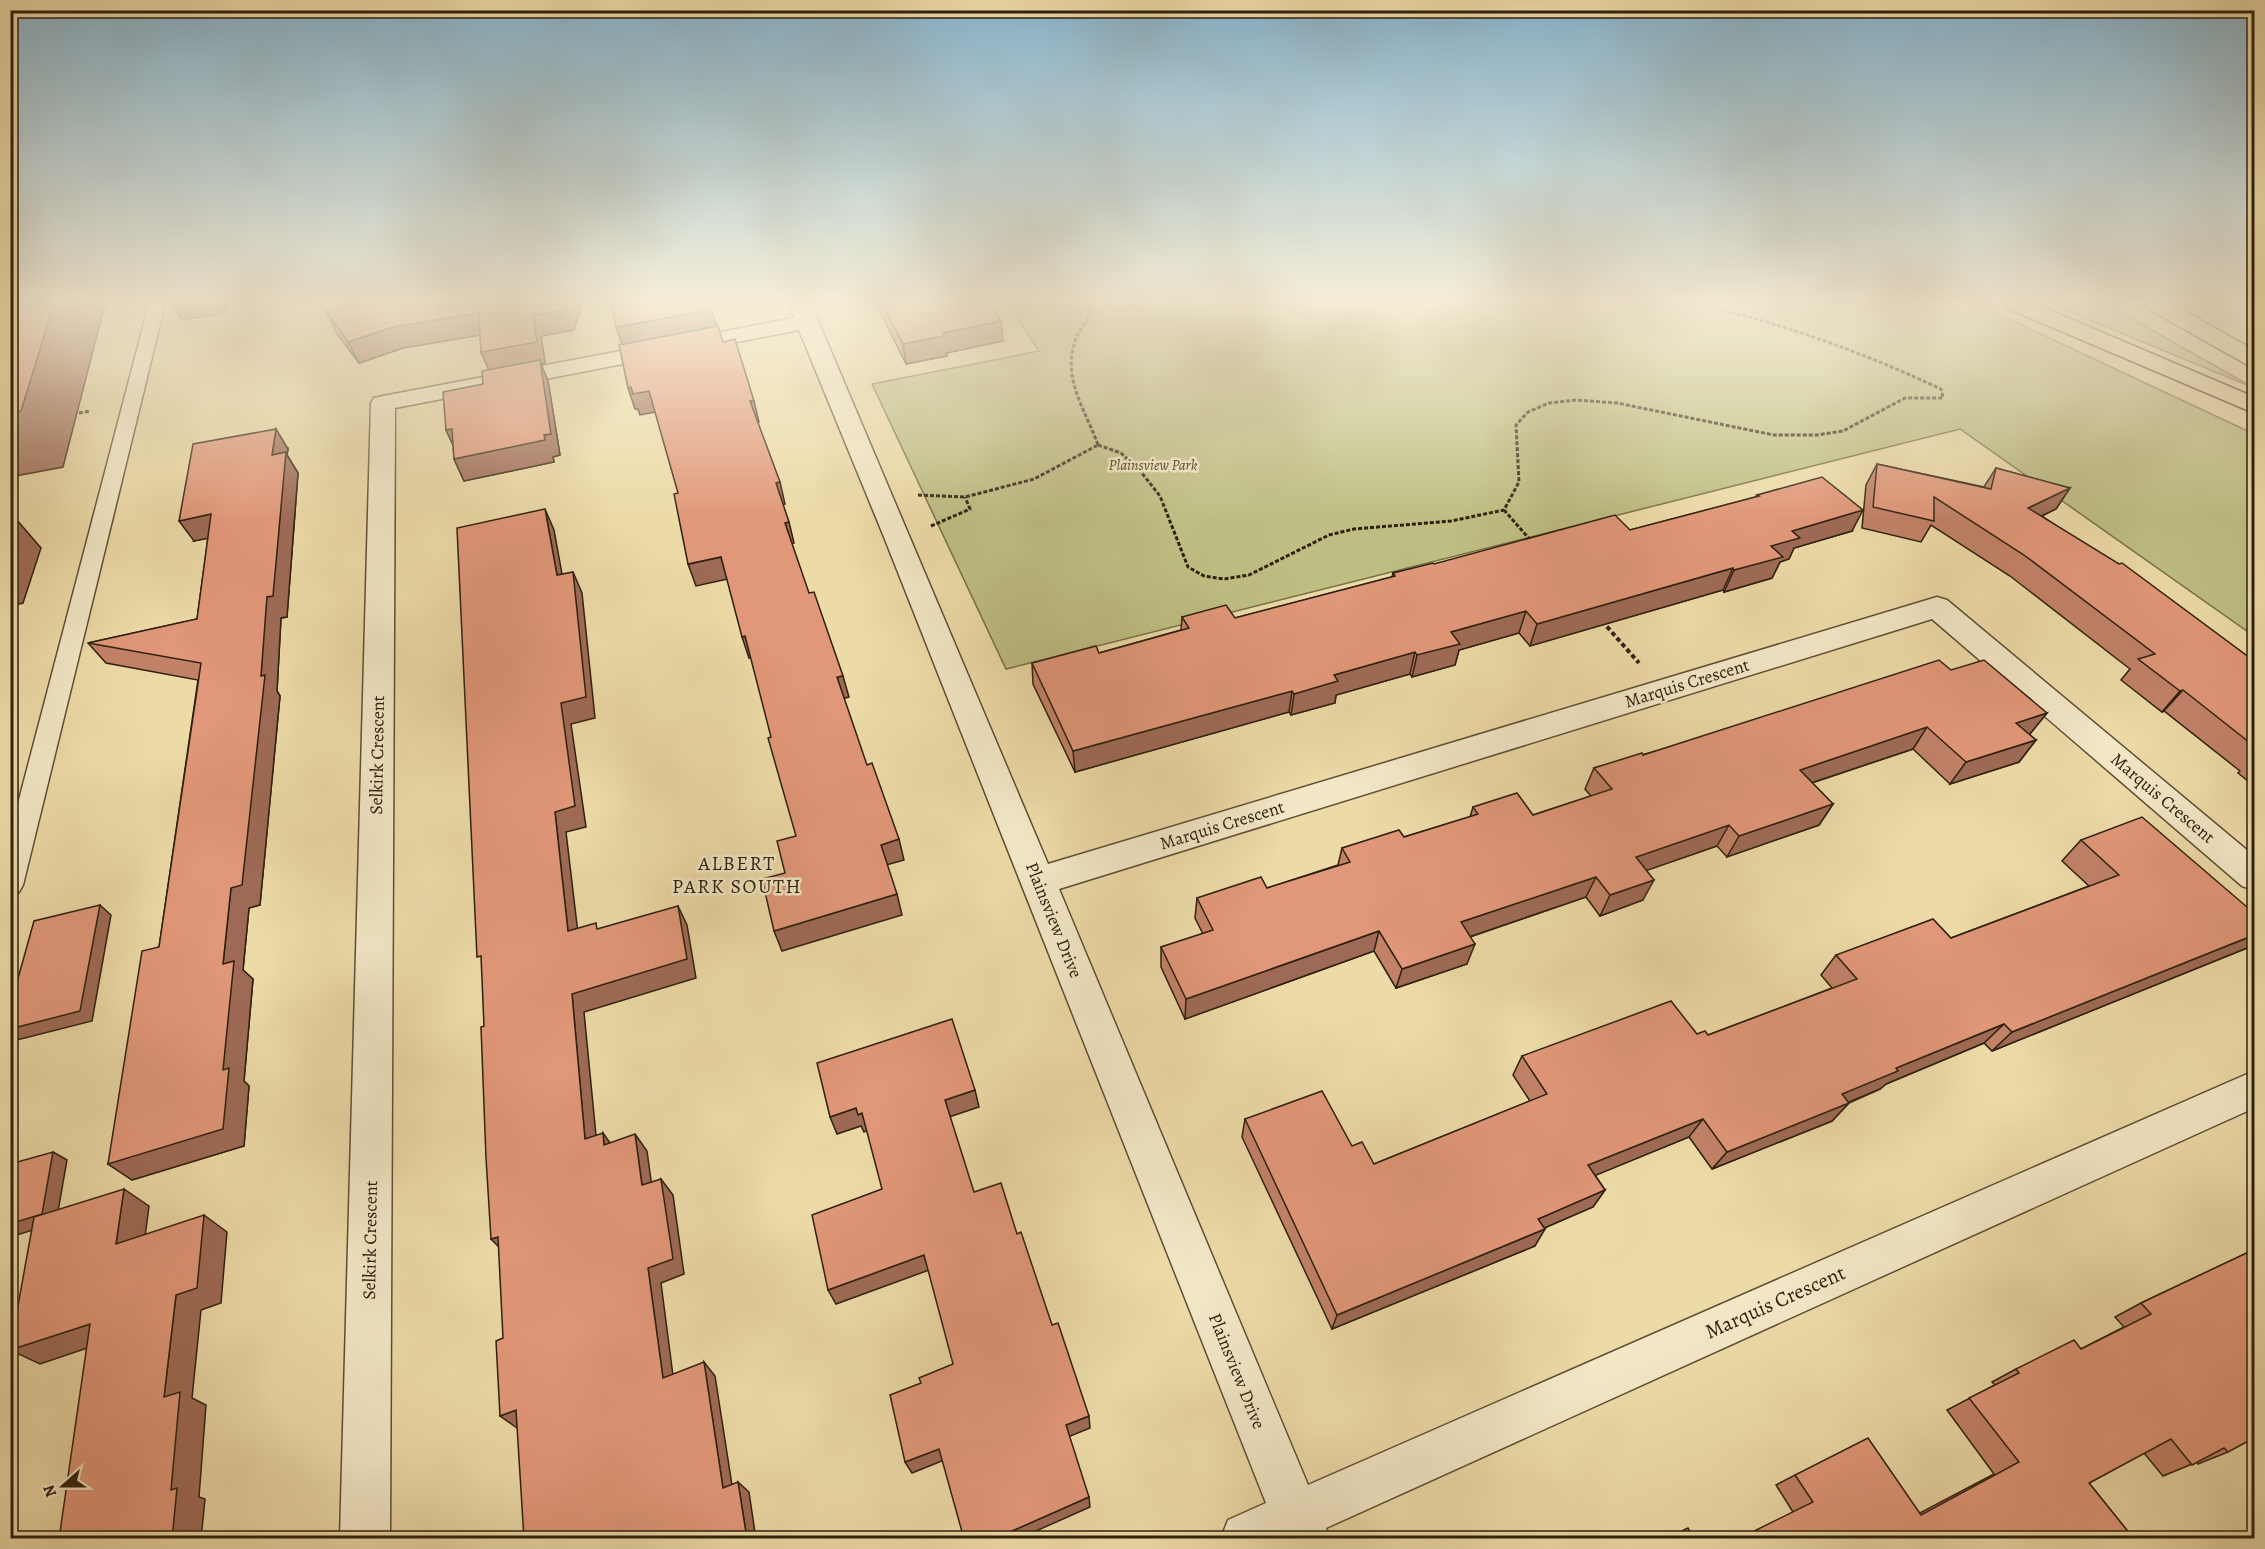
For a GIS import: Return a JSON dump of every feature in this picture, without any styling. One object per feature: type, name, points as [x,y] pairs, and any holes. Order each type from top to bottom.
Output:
[{"type":"highway","points":[[2185,376],[2254,406]]},
{"type":"street","name":"Selkirk Crescent","points":[[365,1539],[383,403],[508,376]]},
{"type":"street","name":"Plainsview Drive","points":[[830,376],[898,537],[1301,1527]]},
{"type":"street","name":"Marquis Crescent","points":[[1038,881],[1937,607],[2254,876]]},
{"type":"street","name":"Marquis Crescent","points":[[1301,1527],[2254,1089]]},
{"type":"street","points":[[1246,1539],[1301,1527]]},
{"type":"lane","points":[[10,885],[140,376]]},
{"type":"path","points":[[1071,376],[1077,400],[1095,434],[1098,445]]},
{"type":"path","points":[[1504,510],[1519,482],[1516,425],[1528,412],[1549,403],[1576,399],[1617,403],[1774,435],[1817,435],[1843,431],[1905,398],[1943,398],[1941,389],[1913,376]]},
{"type":"path","points":[[70,415],[90,411]]},
{"type":"path","points":[[882,503],[918,495],[965,497],[1034,479],[1098,445],[1121,453],[1141,472],[1160,496],[1188,567],[1204,576],[1224,579],[1249,576],[1329,535],[1354,529],[1451,521],[1504,510]]},
{"type":"path","points":[[898,537],[970,509],[965,497]]},
{"type":"path","points":[[1504,510],[1534,545]]},
{"type":"path","points":[[1595,613],[1663,690]]},
{"type":"green space","name":"Plainsview Park","points":[[911,376],[2131,376],[2254,434],[2254,636],[1960,429],[1006,669],[872,384]]},
{"type":"green space","points":[[2226,376],[2233,376],[2254,388]]},
{"type":"building","points":[[10,376],[32,376],[21,411],[10,413]]},
{"type":"building","points":[[482,376],[542,376],[551,434],[544,435],[545,440],[454,459],[452,429],[446,430],[443,392],[483,384]]},
{"type":"building","points":[[626,376],[746,376],[754,401],[750,401],[780,482],[776,483],[789,522],[785,523],[809,593],[814,592],[843,676],[837,677],[867,765],[872,763],[899,839],[881,845],[897,894],[774,931],[762,879],[785,873],[777,841],[796,836],[768,738],[771,737],[745,636],[742,637],[721,557],[688,564],[674,494],[678,493],[649,391],[633,394],[631,387],[628,388]]},
{"type":"building","points":[[276,429],[272,455],[286,452],[273,596],[267,597],[261,676],[265,675],[242,885],[231,888],[223,964],[234,961],[223,1070],[229,1068],[223,1129],[108,1164],[142,951],[159,947],[201,663],[88,643],[197,619],[211,514],[179,521],[193,444]]},
{"type":"building","points":[[1877,464],[1991,489],[1996,468],[2070,488],[2028,508],[2119,564],[2122,563],[2254,661],[2254,746],[2183,690],[2180,691],[2138,659],[2155,654],[2024,555],[1934,497],[1934,521],[1873,507]]},
{"type":"building","points":[[1822,477],[1863,510],[1792,531],[1800,538],[1771,546],[1783,557],[1734,570],[1733,568],[1537,624],[1526,611],[1451,632],[1460,644],[1417,655],[1415,652],[1334,675],[1338,681],[1294,694],[1292,691],[1073,751],[1032,663],[1096,646],[1099,653],[1189,628],[1182,617],[1226,605],[1235,618],[1395,576],[1393,573],[1615,515],[1630,530]]},
{"type":"building","points":[[545,509],[557,575],[573,572],[586,697],[561,703],[575,806],[555,812],[568,931],[596,923],[597,929],[678,906],[687,959],[572,994],[585,1139],[603,1133],[604,1145],[635,1134],[642,1185],[661,1179],[673,1259],[648,1268],[663,1378],[704,1362],[723,1488],[738,1482],[747,1539],[524,1539],[516,1410],[500,1416],[496,1341],[503,1338],[498,1237],[491,1239],[486,1158],[481,956],[477,957],[457,528]]},
{"type":"building","points":[[1939,660],[1951,670],[1984,660],[2047,713],[2016,723],[2036,740],[1966,762],[1927,727],[1800,770],[1833,804],[1739,836],[1729,825],[1636,857],[1654,880],[1610,895],[1596,877],[1461,922],[1475,944],[1402,969],[1379,931],[1186,999],[1161,947],[1213,930],[1197,898],[1261,877],[1267,888],[1350,862],[1342,848],[1399,830],[1404,837],[1478,814],[1473,807],[1517,793],[1533,815],[1612,789],[1594,768],[1642,753],[1643,755]]},
{"type":"building","points":[[2142,817],[2254,913],[2254,935],[2012,1032],[2004,1024],[1896,1068],[1898,1071],[1842,1094],[1849,1103],[1727,1152],[1703,1119],[1588,1165],[1605,1190],[1538,1219],[1545,1229],[1337,1315],[1245,1119],[1322,1091],[1352,1146],[1362,1142],[1374,1164],[1547,1094],[1522,1056],[1671,1001],[1697,1034],[1705,1031],[1708,1035],[1857,979],[1836,955],[1933,919],[1951,938],[2119,875],[2081,840]]},
{"type":"building","points":[[100,905],[80,1011],[10,1029],[10,1007],[34,921]]},
{"type":"building","points":[[952,1019],[975,1090],[945,1100],[974,1192],[1001,1183],[1017,1234],[1021,1232],[1052,1325],[1058,1323],[1089,1416],[1066,1425],[1089,1497],[994,1539],[964,1539],[939,1449],[905,1462],[890,1395],[921,1383],[919,1378],[953,1364],[924,1255],[828,1290],[812,1215],[882,1189],[862,1113],[858,1115],[856,1108],[830,1117],[817,1063]]},
{"type":"building","points":[[53,1152],[42,1214],[10,1224],[10,1164]]},
{"type":"building","points":[[124,1189],[116,1244],[204,1215],[197,1288],[176,1295],[164,1397],[180,1392],[171,1490],[177,1488],[172,1539],[59,1539],[90,1324],[10,1350],[34,1217]]},
{"type":"building","points":[[2253,1250],[2254,1438],[2228,1452],[2224,1448],[2192,1465],[2171,1439],[2089,1483],[2134,1539],[1738,1539],[1813,1502],[1795,1475],[1868,1438],[1921,1515],[2019,1462],[1969,1398],[2019,1373],[2016,1369],[2074,1340],[2081,1349],[2151,1314],[2141,1303]]},
{"type":"building","points":[[1688,1528],[1694,1539],[1666,1539]]},
{"type":"district","name":"ALBERT PARK SOUTH","points":[[737,874]]}]
